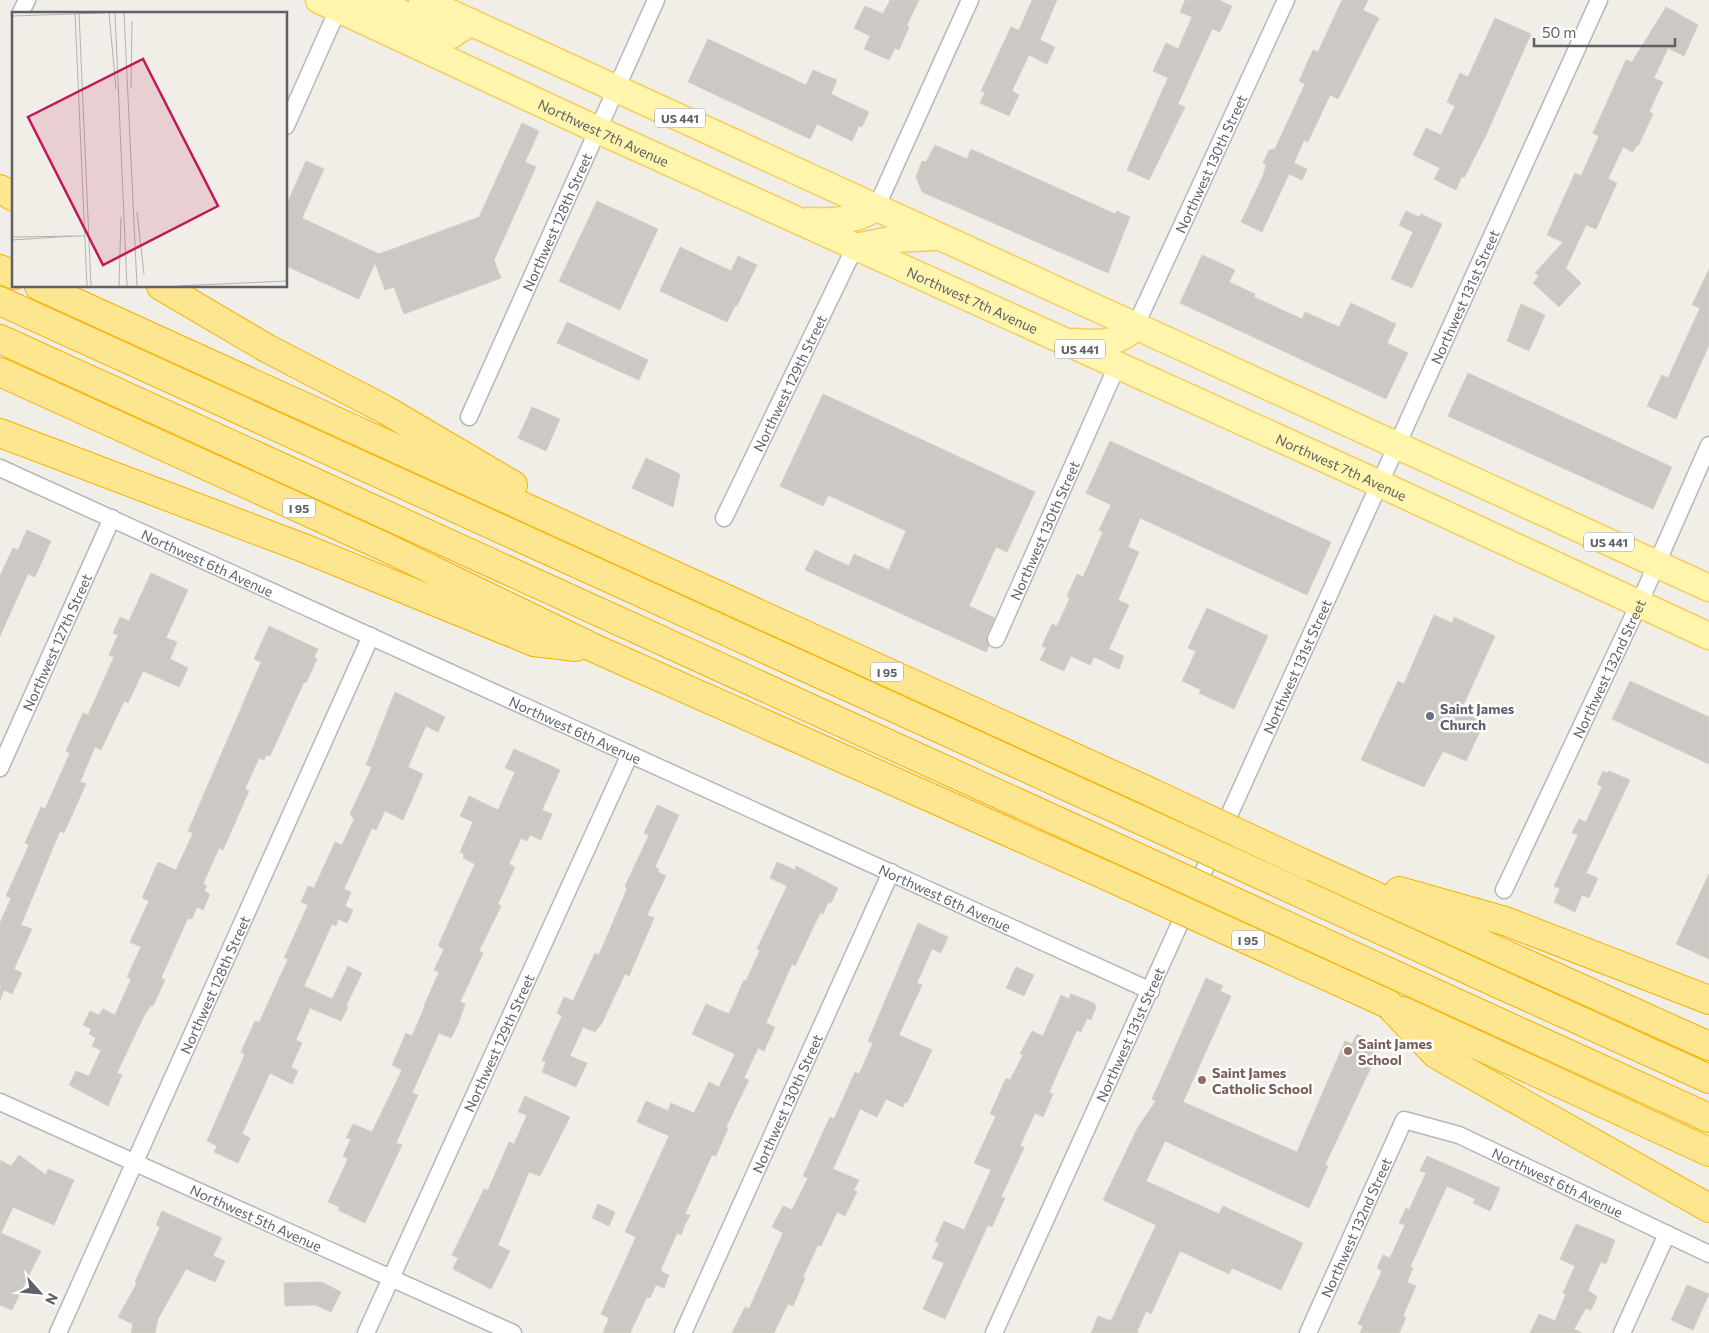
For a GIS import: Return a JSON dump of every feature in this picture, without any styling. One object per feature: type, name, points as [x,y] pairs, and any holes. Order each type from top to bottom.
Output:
[{"type":"highway","points":[[0,189],[12,196]]},
{"type":"highway","points":[[0,269],[12,274]]},
{"type":"highway","name":"I 95","points":[[43,288],[1309,866],[1709,1046]]},
{"type":"highway","points":[[164,288],[268,349],[384,409],[628,554]]},
{"type":"highway","points":[[0,301],[1709,1079]]},
{"type":"highway","points":[[0,339],[1709,1118]]},
{"type":"highway","name":"I 95","points":[[0,372],[385,548],[596,650],[1107,876],[1709,1152]]},
{"type":"highway","points":[[0,433],[301,547],[534,642],[596,650]]},
{"type":"highway","points":[[1309,866],[1505,921],[1709,1000]]},
{"type":"highway","points":[[1388,1004],[1436,1054],[1709,1208]]},
{"type":"main road","name":"US 441","points":[[422,0],[1709,588]]},
{"type":"main road","points":[[329,4],[366,4],[387,7],[451,35],[471,22]]},
{"type":"main road","name":"Northwest 7th Avenue","points":[[329,4],[598,130],[1380,484],[1709,636]]},
{"type":"main road","points":[[800,220],[834,222],[852,219],[876,208]]},
{"type":"main road","points":[[855,246],[896,239],[938,236]]},
{"type":"main road","points":[[1056,338],[1104,343],[1122,339],[1135,327]]},
{"type":"street","points":[[21,12],[27,0]]},
{"type":"street","name":"Northwest 128th Street","points":[[469,417],[656,0]]},
{"type":"street","points":[[876,208],[970,0]]},
{"type":"street","name":"Northwest 130th Street","points":[[1135,327],[1286,0]]},
{"type":"street","name":"Northwest 131st Street","points":[[994,1333],[1151,991],[1599,0]]},
{"type":"street","points":[[288,120],[329,4]]},
{"type":"street","name":"Northwest 129th Street","points":[[724,518],[855,246]]},
{"type":"street","name":"Northwest 130th Street","points":[[996,639],[1117,366]]},
{"type":"street","name":"Northwest 132nd Street","points":[[1504,890],[1639,604],[1655,563],[1709,445]]},
{"type":"street","name":"Northwest 6th Avenue","points":[[0,468],[1151,991]]},
{"type":"street","name":"Northwest 127th Street","points":[[0,768],[112,518]]},
{"type":"street","name":"Northwest 128th Street","points":[[58,1333],[371,636]]},
{"type":"street","name":"Northwest 129th Street","points":[[366,1333],[630,754]]},
{"type":"street","name":"Northwest 130th Street","points":[[684,1333],[891,872]]},
{"type":"street","name":"Northwest 5th Avenue","points":[[0,1102],[514,1333]]},
{"type":"street","name":"Northwest 132nd Street","points":[[1308,1333],[1404,1120]]},
{"type":"street","name":"Northwest 6th Avenue","points":[[1404,1120],[1459,1135],[1709,1254]]},
{"type":"street","points":[[1622,1333],[1667,1234]]},
{"type":"building","points":[[890,0],[919,0],[907,25],[909,27],[899,50],[895,48],[889,60],[864,49],[870,36],[854,28],[865,6],[883,14]]},
{"type":"building","points":[[1032,0],[1057,0],[1040,40],[1055,47],[1047,64],[1029,55],[1012,91],[1019,95],[1009,116],[980,103],[985,92],[981,91],[1011,27],[1019,30]]},
{"type":"building","points":[[1185,0],[1219,0],[1232,6],[1220,32],[1212,29],[1178,104],[1185,107],[1149,180],[1127,170],[1168,78],[1153,71],[1166,43],[1178,49],[1192,17],[1180,12]]},
{"type":"building","points":[[1342,0],[1368,0],[1363,10],[1379,18],[1338,99],[1330,95],[1308,142],[1304,140],[1294,163],[1307,169],[1302,180],[1289,174],[1262,232],[1241,222],[1263,176],[1266,165],[1263,163],[1269,150],[1275,149],[1305,84],[1299,81],[1313,50],[1318,52]]},
{"type":"building","points":[[1666,7],[1698,25],[1684,56],[1668,48],[1654,78],[1663,82],[1649,112],[1653,114],[1638,146],[1636,146],[1633,152],[1623,147],[1608,179],[1617,183],[1596,229],[1586,225],[1566,268],[1581,283],[1559,307],[1533,283],[1539,276],[1535,273],[1563,242],[1547,235],[1575,173],[1581,176],[1599,136],[1593,133],[1626,60],[1632,62]]},
{"type":"building","points":[[1495,18],[1531,34],[1486,135],[1456,190],[1434,179],[1440,168],[1413,155],[1426,128],[1441,135],[1455,106],[1447,102],[1460,73],[1468,77]]},
{"type":"building","points":[[708,39],[806,85],[813,70],[837,80],[831,94],[869,112],[862,127],[859,126],[852,141],[817,124],[810,139],[688,82]]},
{"type":"building","points":[[522,123],[539,131],[525,162],[536,167],[494,260],[501,278],[404,314],[394,287],[385,290],[375,263],[359,299],[288,267],[288,202],[306,161],[324,169],[302,218],[379,254],[479,217]]},
{"type":"building","points":[[935,145],[967,159],[971,149],[1115,214],[1117,211],[1130,217],[1108,273],[922,192],[916,177],[922,161],[926,162]]},
{"type":"building","points":[[597,201],[658,229],[620,310],[559,281]]},
{"type":"building","points":[[1406,211],[1419,217],[1421,214],[1442,224],[1412,288],[1391,279],[1413,232],[1399,225]]},
{"type":"building","points":[[680,247],[731,271],[738,256],[757,265],[727,322],[660,291]]},
{"type":"building","points":[[1202,255],[1235,270],[1229,282],[1255,294],[1254,297],[1302,319],[1305,312],[1339,327],[1351,303],[1396,324],[1387,343],[1408,353],[1386,399],[1180,303]]},
{"type":"building","points":[[1709,269],[1709,345],[1676,419],[1647,406],[1662,375],[1668,378],[1700,308],[1692,305]]},
{"type":"building","points":[[1521,304],[1545,315],[1529,351],[1507,341]]},
{"type":"building","points":[[567,322],[648,360],[639,380],[557,343]]},
{"type":"building","points":[[1468,373],[1672,467],[1653,509],[1448,416]]},
{"type":"building","points":[[823,394],[1035,492],[1007,552],[996,547],[969,606],[995,618],[987,635],[989,646],[986,652],[805,570],[815,550],[849,566],[854,554],[889,570],[906,531],[828,495],[823,506],[780,486]]},
{"type":"building","points":[[532,407],[560,419],[546,451],[518,438]]},
{"type":"building","points":[[1110,441],[1331,542],[1307,595],[1140,518],[1128,547],[1139,552],[1118,600],[1129,605],[1109,649],[1124,656],[1119,669],[1094,657],[1090,665],[1071,656],[1064,671],[1040,660],[1046,648],[1042,646],[1052,624],[1057,626],[1070,598],[1067,596],[1077,574],[1083,577],[1103,532],[1099,530],[1111,505],[1086,493]]},
{"type":"building","points":[[646,458],[680,474],[673,507],[632,488]]},
{"type":"building","points":[[27,530],[51,541],[35,577],[28,574],[0,636],[0,576],[13,548],[18,550]]},
{"type":"building","points":[[151,573],[188,590],[166,638],[177,642],[170,659],[188,668],[179,687],[143,671],[128,703],[124,701],[101,750],[95,747],[80,782],[86,784],[64,833],[60,831],[21,925],[32,929],[14,969],[22,973],[12,994],[4,990],[0,1000],[0,923],[11,898],[6,896],[29,845],[25,843],[41,807],[45,809],[70,753],[66,751],[83,713],[88,715],[114,657],[109,655],[118,635],[113,633],[120,617],[129,621]]},
{"type":"building","points":[[1207,608],[1268,636],[1234,709],[1199,693],[1201,690],[1182,681],[1196,651],[1188,648]]},
{"type":"building","points":[[1434,615],[1452,623],[1454,617],[1495,636],[1461,710],[1485,721],[1466,761],[1443,751],[1424,787],[1361,760],[1398,681],[1404,684]]},
{"type":"building","points":[[269,626],[318,649],[314,657],[317,659],[306,683],[304,682],[270,756],[266,755],[264,760],[259,758],[245,789],[249,791],[223,850],[219,848],[203,884],[207,886],[204,891],[210,894],[203,910],[197,907],[192,919],[188,918],[161,978],[165,980],[153,1006],[151,1005],[144,1016],[117,1073],[122,1075],[108,1106],[69,1085],[76,1071],[89,1076],[101,1050],[92,1046],[96,1038],[89,1034],[91,1029],[83,1025],[90,1011],[99,1015],[103,1009],[115,1015],[131,979],[127,977],[141,947],[130,942],[149,901],[142,898],[158,862],[176,870],[193,833],[188,831],[261,662],[254,659]]},
{"type":"building","points":[[1630,681],[1709,717],[1709,764],[1612,719]]},
{"type":"building","points":[[395,692],[445,717],[438,732],[426,726],[408,767],[423,774],[403,820],[385,811],[376,830],[372,828],[344,889],[351,892],[345,906],[353,910],[347,923],[338,919],[336,926],[332,924],[304,986],[332,999],[348,966],[362,973],[341,1021],[310,1008],[296,1040],[302,1043],[291,1067],[298,1071],[292,1084],[270,1073],[242,1134],[250,1138],[238,1163],[214,1152],[217,1146],[207,1141],[245,1054],[241,1052],[255,1021],[259,1023],[288,959],[284,958],[308,905],[301,902],[308,886],[314,888],[335,842],[342,845],[354,819],[350,814],[372,767],[366,765]]},
{"type":"building","points":[[514,749],[560,770],[542,810],[552,814],[541,840],[530,835],[527,841],[521,838],[509,864],[515,867],[498,904],[501,906],[479,951],[483,953],[460,1002],[465,1004],[458,1024],[451,1038],[439,1033],[412,1093],[418,1095],[396,1143],[402,1145],[365,1223],[338,1210],[339,1207],[328,1202],[348,1159],[343,1156],[351,1139],[346,1138],[353,1124],[372,1132],[402,1070],[392,1065],[406,1033],[412,1036],[425,1006],[439,972],[434,970],[444,949],[438,946],[475,864],[463,858],[464,854],[460,852],[473,822],[460,816],[469,796],[498,810],[515,772],[505,768]]},
{"type":"building","points":[[1603,771],[1607,773],[1609,771],[1630,780],[1586,873],[1598,878],[1589,898],[1582,895],[1575,912],[1554,902],[1560,889],[1554,886],[1578,835],[1572,833],[1579,819],[1586,822],[1602,787],[1597,784]]},
{"type":"building","points":[[657,805],[679,815],[655,867],[659,869],[658,872],[666,876],[647,915],[654,918],[629,976],[625,974],[602,1023],[595,1032],[583,1027],[570,1056],[587,1063],[576,1087],[542,1072],[546,1062],[542,1060],[562,1016],[557,1013],[564,997],[573,1001],[595,953],[599,955],[627,889],[625,886],[649,835],[644,833]]},
{"type":"building","points":[[777,862],[795,870],[796,866],[838,888],[831,903],[828,902],[823,914],[820,913],[795,966],[792,964],[766,1023],[775,1027],[764,1051],[758,1048],[744,1078],[749,1080],[726,1127],[728,1128],[716,1156],[712,1155],[685,1214],[690,1215],[681,1235],[677,1233],[661,1269],[662,1272],[669,1275],[664,1288],[656,1285],[650,1298],[647,1297],[630,1333],[603,1333],[609,1318],[601,1314],[636,1237],[625,1232],[669,1136],[637,1122],[646,1101],[668,1111],[671,1103],[694,1113],[709,1082],[719,1087],[735,1054],[692,1034],[706,1004],[729,1014],[744,980],[746,981],[760,950],[757,949],[787,886],[770,878]]},
{"type":"building","points":[[1709,874],[1709,959],[1676,944]]},
{"type":"building","points":[[918,923],[948,937],[941,953],[932,949],[917,983],[922,985],[899,1035],[932,1050],[907,1103],[905,1102],[903,1107],[886,1099],[877,1117],[860,1109],[833,1169],[859,1180],[854,1190],[857,1192],[845,1216],[837,1212],[821,1246],[818,1245],[803,1277],[805,1278],[793,1306],[788,1304],[774,1333],[732,1333],[745,1307],[749,1309],[783,1233],[772,1227],[783,1206],[792,1210],[808,1178],[803,1176],[830,1117],[834,1119],[855,1072],[859,1074],[873,1043],[868,1041]]},
{"type":"building","points":[[1016,967],[1034,975],[1024,996],[1006,988]]},
{"type":"building","points":[[1206,978],[1223,986],[1220,991],[1231,996],[1183,1102],[1297,1152],[1345,1041],[1352,1044],[1357,1034],[1381,1046],[1325,1165],[1328,1166],[1309,1208],[1165,1141],[1146,1181],[1219,1214],[1223,1206],[1303,1243],[1281,1290],[1232,1268],[1229,1274],[1180,1251],[1151,1314],[1146,1311],[1137,1332],[1139,1333],[1091,1333],[1098,1316],[1111,1321],[1156,1225],[1103,1200],[1138,1127],[1156,1101],[1152,1099]]},
{"type":"building","points":[[1071,994],[1094,1003],[1096,1007],[1091,1020],[1087,1018],[1081,1032],[1077,1030],[1049,1092],[1053,1094],[1043,1117],[1035,1113],[1020,1146],[1024,1148],[1001,1197],[1005,1198],[992,1227],[988,1225],[945,1319],[923,1309],[944,1263],[932,1258],[939,1243],[935,1241],[944,1221],[964,1230],[991,1170],[974,1163],[996,1116],[990,1114],[1006,1078],[1010,1080],[1023,1055],[1020,1054],[1032,1031],[1043,1036],[1061,995],[1069,999]]},
{"type":"building","points":[[525,1096],[570,1117],[540,1176],[529,1172],[498,1245],[510,1251],[491,1289],[453,1269],[458,1258],[452,1255],[484,1189],[488,1190],[509,1142],[514,1144],[527,1115],[518,1112]]},
{"type":"building","points":[[19,1155],[46,1175],[48,1169],[74,1180],[54,1225],[13,1207],[1,1233],[41,1251],[12,1310],[0,1305],[0,1160],[11,1166]]},
{"type":"building","points":[[1427,1156],[1500,1188],[1490,1211],[1473,1203],[1475,1199],[1447,1186],[1410,1267],[1413,1268],[1407,1282],[1416,1286],[1403,1316],[1406,1318],[1399,1333],[1360,1333],[1363,1326],[1358,1324],[1382,1271],[1377,1268],[1383,1255],[1390,1258],[1405,1225],[1399,1223],[1406,1208],[1409,1210],[1426,1173],[1420,1171]]},
{"type":"building","points":[[598,1204],[615,1212],[609,1226],[592,1218]]},
{"type":"building","points":[[162,1211],[222,1238],[213,1256],[225,1261],[215,1282],[186,1269],[158,1319],[155,1333],[131,1333],[133,1324],[118,1317],[137,1283],[135,1282],[160,1227],[156,1225]]},
{"type":"building","points":[[1576,1224],[1615,1240],[1606,1264],[1601,1262],[1588,1290],[1597,1297],[1591,1310],[1586,1308],[1574,1329],[1582,1333],[1530,1333],[1539,1314],[1555,1321],[1566,1294],[1563,1293],[1575,1266],[1560,1259]]},
{"type":"building","points":[[322,1282],[341,1292],[331,1312],[315,1305],[285,1306],[284,1283]]},
{"type":"building","points":[[1687,1285],[1709,1294],[1693,1330],[1671,1320]]},
{"type":"place","name":"Saint James Church","points":[[1430,716]]},
{"type":"place","name":"Saint James School","points":[[1348,1051]]},
{"type":"place","name":"Saint James Catholic School","points":[[1202,1080]]}]
